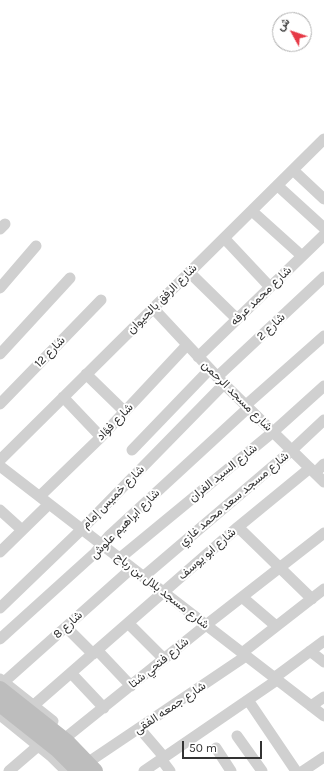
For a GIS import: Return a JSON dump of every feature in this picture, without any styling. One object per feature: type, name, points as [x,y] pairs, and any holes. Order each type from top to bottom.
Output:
[{"type":"street","name":"شارع الرفق بالحيوان","points":[[0,460],[324,139]]},
{"type":"street","points":[[293,170],[324,200]]},
{"type":"street","points":[[278,186],[324,228]]},
{"type":"street","points":[[252,211],[302,256]]},
{"type":"street","name":"شارع محمد عرفه","points":[[198,357],[324,235]]},
{"type":"street","points":[[224,238],[270,287]]},
{"type":"street","points":[[0,288],[36,246]]},
{"type":"street","points":[[189,272],[237,319]]},
{"type":"street","name":"شارع 2","points":[[217,377],[324,277]]},
{"type":"street","points":[[0,354],[70,278]]},
{"type":"street","name":"شارع 12","points":[[0,404],[101,300]]},
{"type":"street","name":"شارع مسجد الرحمن","points":[[153,308],[217,377],[324,482]]},
{"type":"street","name":"شارع ابراهيم علوش","points":[[0,639],[96,554],[115,530],[324,336]]},
{"type":"street","name":"شارع فؤاد","points":[[40,496],[101,437],[187,345]]},
{"type":"street","points":[[86,374],[125,412]]},
{"type":"street","points":[[132,450],[217,377]]},
{"type":"street","name":"شارع خميس إمام","points":[[0,608],[82,529],[217,377]]},
{"type":"street","name":"شارع السيد الفران","points":[[120,558],[273,432],[324,386]]},
{"type":"street","points":[[63,397],[101,437]]},
{"type":"street","name":"شارع مسجد سعد محمد غازي","points":[[143,576],[292,450],[324,420]]},
{"type":"street","name":"شارع ابو يوسف","points":[[34,705],[238,527],[312,470],[324,464]]},
{"type":"street","name":"شارع مسجد بلال بن رباح","points":[[0,466],[324,716]]},
{"type":"street","points":[[0,552],[49,504]]},
{"type":"street","points":[[0,510],[22,530]]},
{"type":"street","points":[[238,527],[312,599]]},
{"type":"street","name":"شارع فتحي شتا","points":[[69,735],[324,533]]},
{"type":"street","name":"شارع 8","points":[[1,683],[132,568]]},
{"type":"street","name":"شارع جمعه الفقى","points":[[94,765],[140,729],[244,655],[276,626],[324,589]]},
{"type":"street","points":[[242,597],[276,626]]},
{"type":"street","points":[[128,623],[164,659]]},
{"type":"street","points":[[66,627],[131,686]]},
{"type":"street","points":[[144,771],[248,700],[324,641]]},
{"type":"street","points":[[310,651],[324,662]]},
{"type":"street","points":[[71,673],[104,708]]},
{"type":"street","points":[[1,683],[34,705],[69,735],[94,765]]},
{"type":"street","points":[[1,683],[102,771]]},
{"type":"street","points":[[311,706],[324,697]]},
{"type":"street","points":[[248,700],[296,771]]},
{"type":"street","points":[[0,704],[58,750],[69,771]]},
{"type":"street","points":[[2,720],[69,771]]},
{"type":"street","points":[[140,729],[170,771]]},
{"type":"street","points":[[237,736],[262,771]]},
{"type":"street","points":[[8,771],[38,746]]},
{"type":"street","points":[[216,748],[230,771]]},
{"type":"street","points":[[303,771],[324,757]]}]
